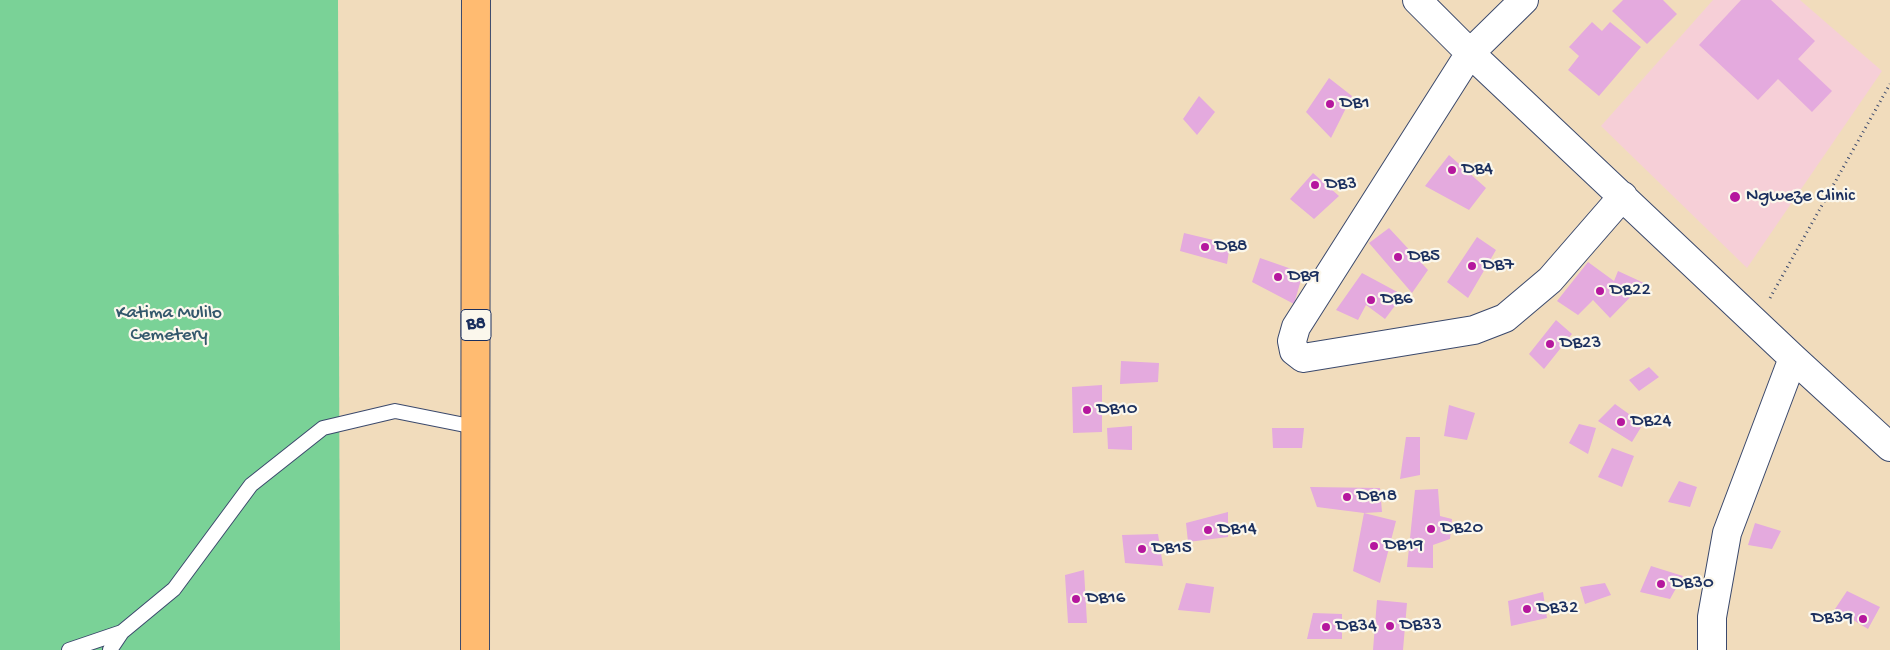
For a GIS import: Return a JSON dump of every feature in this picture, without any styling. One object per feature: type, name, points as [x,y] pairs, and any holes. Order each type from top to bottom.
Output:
[{"type":"highway","name":"B8","points":[[475,650],[476,0]]},
{"type":"street","points":[[1417,0],[1470,53],[1792,358],[1890,447]]},
{"type":"street","points":[[1524,0],[1470,53],[1296,327],[1292,341],[1294,351],[1303,358],[1474,330],[1505,318],[1550,280],[1623,196]]},
{"type":"street","points":[[1712,650],[1712,617],[1727,533],[1792,358]]},
{"type":"lane","points":[[110,650],[122,632],[174,589],[251,485],[323,428],[395,411],[475,427]]},
{"type":"lane","points":[[69,650],[122,632]]},
{"type":"path","points":[[1756,322],[1890,84]]},
{"type":"shaded area","name":"Ngweze Clinic","points":[[1713,0],[1800,0],[1882,71],[1747,268],[1601,126]]},
{"type":"green space","name":"Katima Mulilo Cemetery","points":[[0,0],[338,0],[340,650],[0,650]]},
{"type":"building","points":[[1623,0],[1663,0],[1677,14],[1647,44],[1612,11]]},
{"type":"building","points":[[1741,0],[1771,0],[1815,41],[1798,59],[1832,91],[1812,112],[1778,79],[1758,100],[1699,45]]},
{"type":"building","points":[[1592,22],[1602,31],[1610,22],[1641,47],[1599,96],[1568,70],[1579,56],[1569,47]]},
{"type":"building","name":"DB1","points":[[1329,78],[1352,96],[1331,138],[1306,112]]},
{"type":"building","points":[[1199,96],[1215,112],[1197,135],[1183,119]]},
{"type":"building","name":"DB4","points":[[1449,155],[1486,188],[1469,210],[1425,186]]},
{"type":"building","name":"DB3","points":[[1313,173],[1339,196],[1314,219],[1290,199]]},
{"type":"building","name":"DB5","points":[[1389,228],[1428,270],[1412,293],[1369,243]]},
{"type":"building","name":"DB8","points":[[1184,233],[1230,244],[1227,264],[1180,251]]},
{"type":"building","name":"DB7","points":[[1477,237],[1496,250],[1468,298],[1447,282]]},
{"type":"building","name":"DB9","points":[[1260,258],[1303,273],[1294,304],[1252,282]]},
{"type":"building","name":"DB22","points":[[1588,262],[1614,281],[1618,271],[1644,283],[1610,318],[1593,300],[1578,315],[1557,301]]},
{"type":"building","name":"DB6","points":[[1362,273],[1403,295],[1385,319],[1366,305],[1358,320],[1336,310]]},
{"type":"building","name":"DB23","points":[[1556,320],[1572,334],[1544,369],[1529,354]]},
{"type":"building","points":[[1121,361],[1159,363],[1158,382],[1120,384]]},
{"type":"building","points":[[1649,367],[1659,377],[1639,391],[1629,380]]},
{"type":"building","name":"DB10","points":[[1102,385],[1102,432],[1073,433],[1072,387]]},
{"type":"building","name":"DB24","points":[[1615,404],[1643,424],[1632,442],[1598,421]]},
{"type":"building","points":[[1449,405],[1475,413],[1467,440],[1444,436]]},
{"type":"building","points":[[1579,424],[1596,428],[1588,454],[1569,443]]},
{"type":"building","points":[[1132,426],[1132,450],[1108,449],[1107,428]]},
{"type":"building","points":[[1272,428],[1304,428],[1302,448],[1273,448]]},
{"type":"building","points":[[1406,437],[1420,437],[1420,475],[1400,479]]},
{"type":"building","points":[[1612,448],[1634,456],[1622,487],[1598,477]]},
{"type":"building","points":[[1679,481],[1697,487],[1690,507],[1668,502]]},
{"type":"building","name":"DB18","points":[[1310,487],[1380,488],[1382,512],[1364,513],[1317,507]]},
{"type":"building","name":"DB20","points":[[1438,489],[1440,516],[1452,519],[1450,539],[1433,545],[1433,568],[1407,567],[1415,490]]},
{"type":"building","name":"DB14","points":[[1228,512],[1228,537],[1188,542],[1186,523]]},
{"type":"building","name":"DB19","points":[[1364,513],[1396,521],[1380,583],[1353,571]]},
{"type":"building","points":[[1755,523],[1781,531],[1772,549],[1748,545]]},
{"type":"building","name":"DB15","points":[[1158,534],[1163,566],[1125,563],[1122,535]]},
{"type":"building","name":"DB30","points":[[1651,566],[1683,576],[1670,599],[1640,592]]},
{"type":"building","name":"DB16","points":[[1084,570],[1087,623],[1068,623],[1065,575]]},
{"type":"building","points":[[1186,583],[1214,587],[1210,613],[1178,610]]},
{"type":"building","points":[[1605,583],[1611,595],[1585,604],[1580,587]]},
{"type":"building","name":"DB39","points":[[1847,591],[1880,607],[1868,629],[1835,609]]},
{"type":"building","name":"DB32","points":[[1543,592],[1547,618],[1511,626],[1508,601]]},
{"type":"building","name":"DB33","points":[[1377,600],[1407,603],[1403,650],[1373,650]]},
{"type":"building","name":"DB34","points":[[1313,613],[1342,614],[1342,639],[1307,639]]},
{"type":"place","name":"DB1","points":[[1330,104]]},
{"type":"place","name":"DB4","points":[[1452,170]]},
{"type":"place","name":"DB3","points":[[1315,185]]},
{"type":"place","name":"Ngweze Clinic","points":[[1735,197]]},
{"type":"place","name":"DB8","points":[[1205,247]]},
{"type":"place","name":"DB5","points":[[1398,257]]},
{"type":"place","name":"DB7","points":[[1472,266]]},
{"type":"place","name":"DB9","points":[[1278,277]]},
{"type":"place","name":"DB22","points":[[1600,291]]},
{"type":"place","name":"DB6","points":[[1371,300]]},
{"type":"place","name":"DB23","points":[[1550,344]]},
{"type":"place","name":"DB10","points":[[1087,410]]},
{"type":"place","name":"DB24","points":[[1621,422]]},
{"type":"place","name":"DB18","points":[[1347,497]]},
{"type":"place","name":"DB20","points":[[1431,529]]},
{"type":"place","name":"DB14","points":[[1208,530]]},
{"type":"place","name":"DB19","points":[[1374,546]]},
{"type":"place","name":"DB15","points":[[1142,549]]},
{"type":"place","name":"DB30","points":[[1661,584]]},
{"type":"place","name":"DB16","points":[[1076,599]]},
{"type":"place","name":"DB32","points":[[1527,609]]},
{"type":"place","name":"DB39","points":[[1863,619]]},
{"type":"place","name":"DB33","points":[[1390,626]]},
{"type":"place","name":"DB34","points":[[1326,627]]}]
